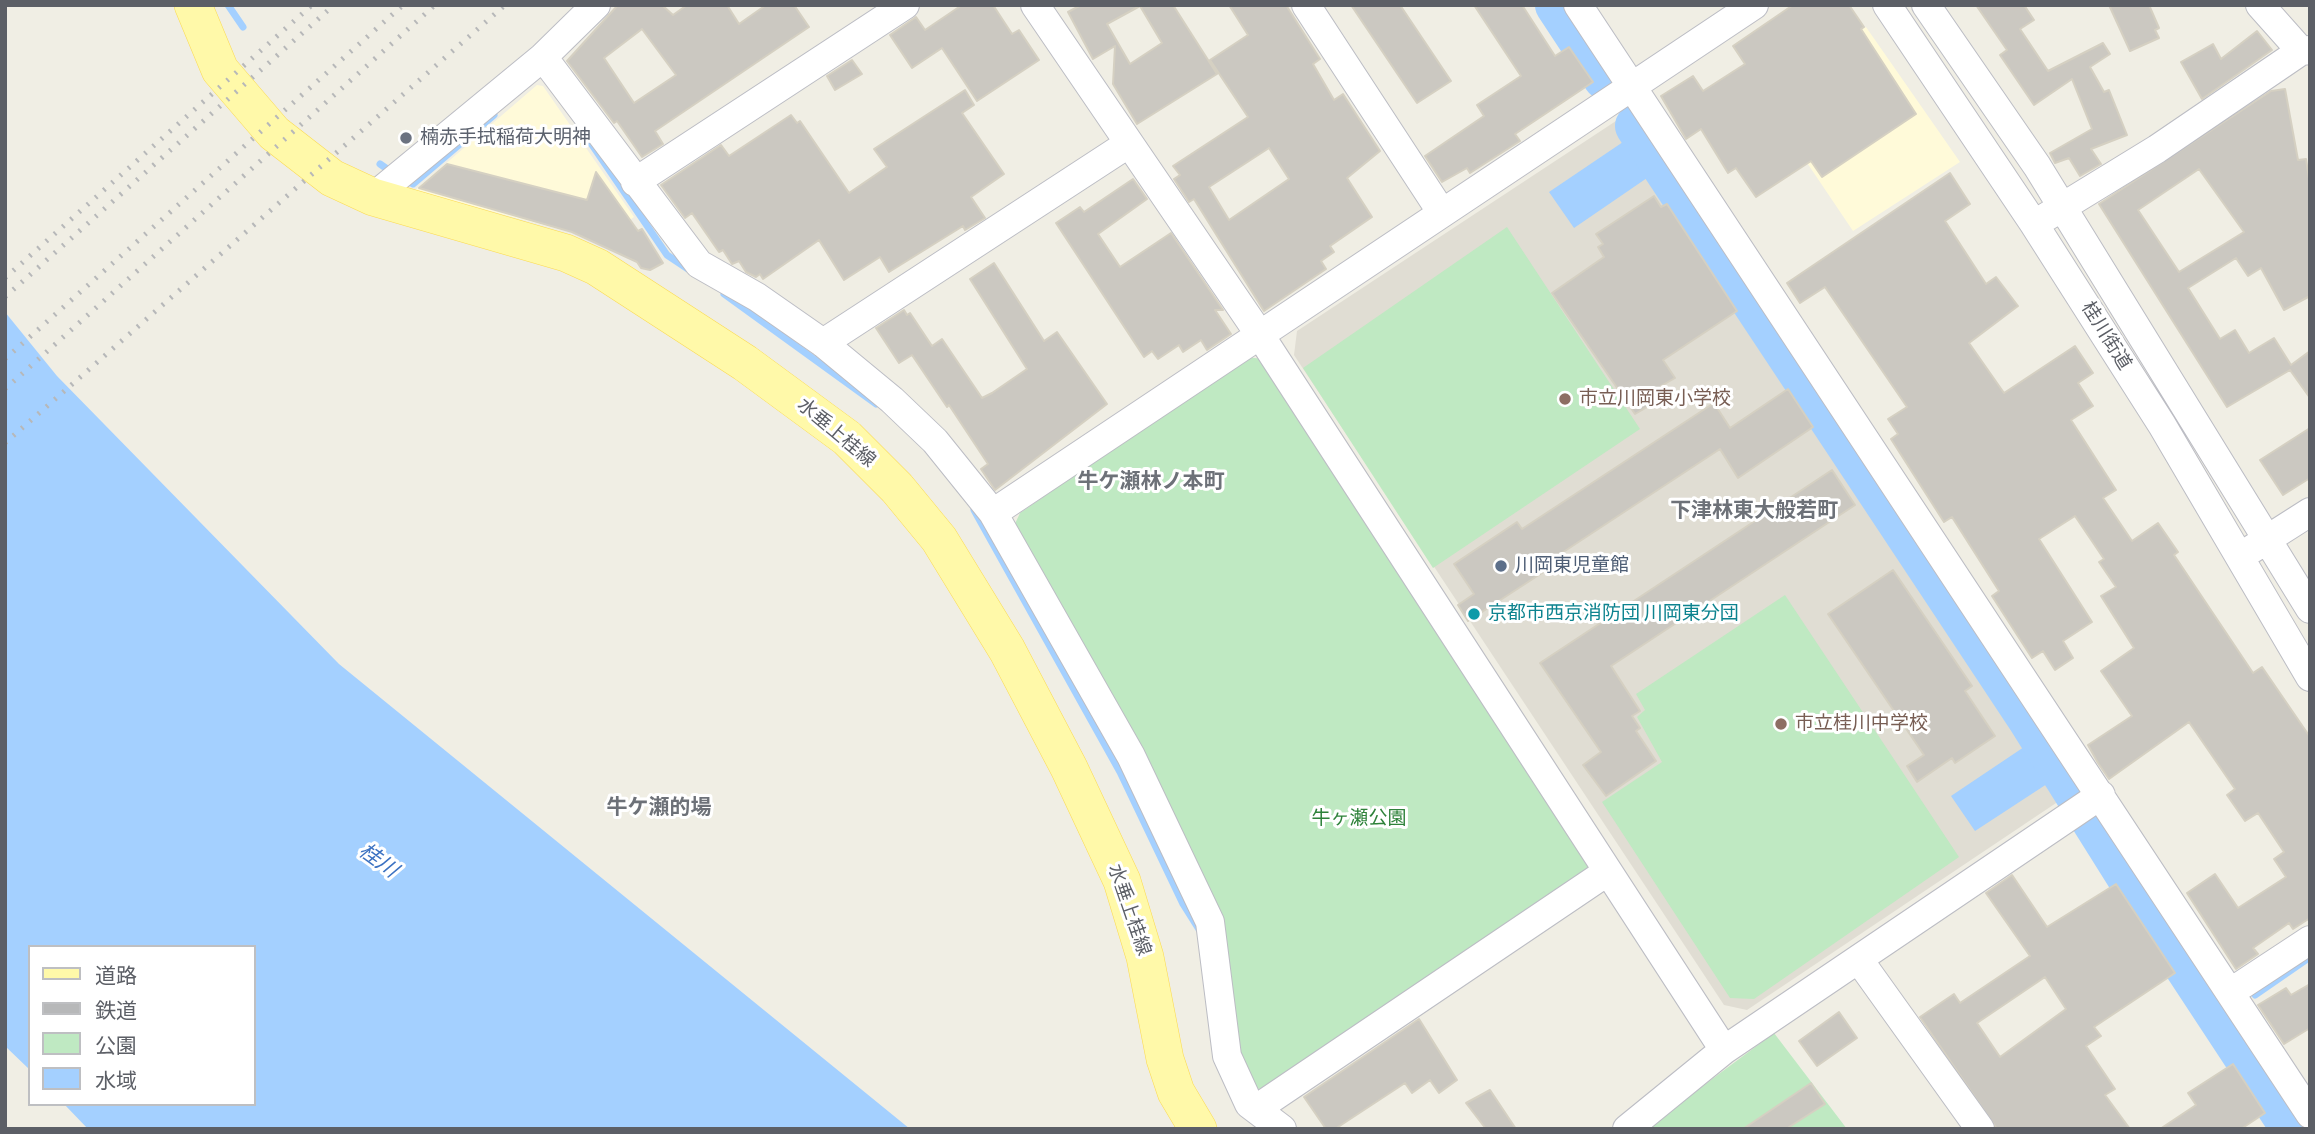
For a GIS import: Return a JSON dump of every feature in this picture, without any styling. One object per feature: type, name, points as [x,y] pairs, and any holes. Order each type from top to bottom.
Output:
[{"type":"main road","name":"水垂上桂線","points":[[193,5],[220,69],[274,133],[332,178],[388,185],[597,267],[805,405],[847,438],[897,488],[939,540],[993,628],[1075,780],[1122,881],[1135,918],[1165,1059],[1176,1092],[1198,1129]]},
{"type":"street","points":[[388,185],[543,57],[596,5]]},
{"type":"street","points":[[635,182],[905,5]]},
{"type":"street","points":[[1035,5],[1259,335],[1724,1050]]},
{"type":"street","points":[[1306,5],[1443,213]]},
{"type":"street","points":[[1578,5],[2089,803],[2231,992],[2310,1114]]},
{"type":"street","points":[[993,513],[1755,5]]},
{"type":"street","name":"桂川街道","points":[[1887,5],[2034,224],[2168,434],[2237,557],[2310,677]]},
{"type":"street","name":"桂川街道","points":[[1926,5],[2062,207],[2310,609]]},
{"type":"street","points":[[2034,224],[2157,149],[2305,51],[2260,5]]},
{"type":"street","points":[[543,57],[699,264],[757,297],[823,343],[935,441],[993,513],[1125,744],[1210,922],[1227,1056],[1249,1104],[1282,1129]]},
{"type":"street","points":[[823,343],[1128,144]]},
{"type":"street","points":[[2237,557],[2310,512]]},
{"type":"street","points":[[1627,1129],[1724,1050],[2089,803]]},
{"type":"street","points":[[1256,1109],[1607,872]]},
{"type":"street","points":[[2231,992],[2310,940]]},
{"type":"street","points":[[1859,960],[1980,1129]]},
{"type":"shaded area","points":[[1866,27],[1960,162],[1853,231],[1762,96]]},
{"type":"shaded area","points":[[537,85],[543,86],[634,217],[597,243],[581,235],[414,191]]},
{"type":"shaded area","points":[[1622,117],[2071,793],[1747,1010],[1724,1005],[1294,355],[1297,331]]},
{"type":"green space","points":[[1507,227],[1640,429],[1433,568],[1303,368]]},
{"type":"green space","name":"牛ヶ瀬公園","points":[[1246,357],[1263,359],[1587,857],[1588,875],[1274,1087],[1257,1089],[1241,1058],[1225,927],[1013,528],[1020,513]]},
{"type":"green space","points":[[1785,595],[1959,857],[1754,999],[1730,998],[1602,802],[1662,762],[1637,717],[1645,710],[1636,694]]},
{"type":"green space","points":[[1774,1033],[1847,1129],[1645,1129]]},
{"type":"water","points":[[1623,142],[1647,178],[1574,228],[1549,192]]},
{"type":"water","name":"桂川","points":[[5,312],[57,376],[339,664],[910,1129],[88,1129],[66,1106],[256,1106],[256,945],[28,945],[28,1068],[5,1046]]},
{"type":"water","points":[[2027,745],[2050,782],[1975,831],[1951,796]]},
{"type":"building","points":[[618,5],[662,5],[673,15],[687,5],[727,5],[739,24],[766,5],[794,5],[809,27],[655,131],[663,144],[642,157],[617,121],[614,123],[567,61]],"holes":[[[642,29],[676,75],[634,103],[604,58]]]},
{"type":"building","points":[[962,5],[993,5],[1012,34],[1019,30],[1039,60],[977,101],[942,48],[912,68],[890,35],[916,17],[925,30]]},
{"type":"building","points":[[1081,5],[1173,5],[1217,74],[1137,124],[1113,84],[1115,46],[1093,59],[1068,12]],"holes":[[[1140,6],[1162,43],[1130,64],[1107,24]]]},
{"type":"building","points":[[1229,5],[1286,5],[1320,59],[1313,64],[1334,100],[1343,94],[1380,151],[1347,178],[1372,217],[1330,246],[1334,252],[1321,261],[1326,269],[1264,311],[1194,199],[1189,202],[1174,179],[1180,175],[1173,166],[1248,117],[1210,60],[1248,35]],"holes":[[[1269,148],[1289,179],[1229,220],[1209,187]]]},
{"type":"building","points":[[1351,5],[1400,5],[1451,81],[1417,103]]},
{"type":"building","points":[[1474,5],[1522,5],[1555,56],[1569,47],[1593,82],[1515,134],[1520,141],[1470,173],[1467,168],[1442,182],[1425,156],[1484,116],[1477,105],[1521,76]]},
{"type":"building","points":[[1793,5],[1849,5],[1864,27],[1861,29],[1916,114],[1822,177],[1811,161],[1756,197],[1736,168],[1728,173],[1701,129],[1686,139],[1661,96],[1693,76],[1703,91],[1745,64],[1733,46]]},
{"type":"building","points":[[1976,5],[2024,5],[2034,20],[2020,29],[2048,71],[2103,43],[2110,54],[2090,67],[2104,92],[2109,90],[2127,135],[2091,149],[2101,164],[2080,176],[2069,158],[2055,163],[2050,153],[2092,129],[2072,79],[2034,105],[2000,55],[2007,50]]},
{"type":"building","points":[[2109,5],[2149,5],[2159,28],[2155,30],[2159,38],[2130,51]]},
{"type":"building","points":[[2257,31],[2272,50],[2202,99],[2181,62],[2213,44],[2221,59]]},
{"type":"building","points":[[852,60],[862,74],[835,90],[827,76]]},
{"type":"building","points":[[2285,89],[2298,160],[2306,159],[2310,185],[2310,296],[2284,310],[2261,268],[2248,276],[2236,258],[2188,288],[2220,339],[2235,330],[2249,353],[2274,338],[2291,365],[2310,351],[2310,398],[2290,370],[2227,407],[2099,204],[2271,91]],"holes":[[[2199,169],[2244,232],[2179,272],[2138,210]]]},
{"type":"building","points":[[965,90],[974,105],[962,113],[1004,174],[971,197],[985,218],[965,230],[963,226],[889,272],[880,257],[844,280],[819,240],[763,279],[760,274],[756,277],[746,272],[739,261],[732,264],[723,250],[719,252],[692,213],[685,218],[661,185],[721,145],[729,156],[791,115],[797,123],[800,121],[849,193],[887,167],[874,149]]},
{"type":"building","points":[[447,164],[587,200],[596,172],[638,231],[642,229],[663,263],[650,270],[641,268],[637,262],[572,232],[419,188]]},
{"type":"building","points":[[1950,173],[1970,204],[1945,221],[1986,284],[1996,277],[2018,306],[1969,343],[2004,393],[2075,346],[2093,373],[2078,383],[2093,406],[2071,420],[2116,490],[2103,498],[2132,541],[2158,523],[2178,552],[2174,555],[2253,673],[2262,667],[2310,737],[2310,918],[2293,929],[2289,923],[2253,948],[2258,954],[2236,969],[2187,893],[2215,874],[2238,908],[2286,877],[2274,859],[2284,852],[2258,813],[2245,821],[2227,795],[2235,789],[2189,722],[2109,779],[2098,763],[2088,745],[2132,716],[2101,671],[2134,648],[2101,596],[2116,587],[2099,562],[2104,559],[2075,516],[2039,539],[2092,622],[2063,641],[2073,658],[2055,670],[2043,651],[2032,658],[1992,596],[1999,591],[1952,517],[1944,522],[1891,439],[1898,434],[1888,419],[1907,407],[1825,287],[1800,303],[1787,283]]},
{"type":"building","points":[[1133,179],[1147,199],[1098,234],[1120,267],[1171,233],[1223,310],[1215,310],[1231,334],[1207,350],[1201,340],[1183,352],[1179,345],[1158,359],[1152,351],[1144,357],[1056,223],[1080,207],[1084,212]]},
{"type":"building","points":[[1654,196],[1661,207],[1667,204],[1737,311],[1663,360],[1675,378],[1661,386],[1668,395],[1635,414],[1552,293],[1604,257],[1598,247],[1603,244],[1596,234]]},
{"type":"building","points":[[994,263],[1044,341],[1057,332],[1107,404],[995,490],[981,469],[988,464],[949,405],[947,407],[912,355],[899,363],[876,328],[904,310],[907,315],[910,313],[932,346],[942,339],[982,398],[992,393],[1027,369],[970,279]]},
{"type":"building","points":[[1788,389],[1813,427],[1738,478],[1720,449],[1545,564],[1548,569],[1468,621],[1458,605],[1474,594],[1454,564],[1517,522],[1522,529],[1714,403],[1730,428]]},
{"type":"building","points":[[2310,428],[2310,478],[2283,495],[2260,460]]},
{"type":"building","points":[[1832,470],[1855,505],[1611,666],[1640,711],[1632,716],[1640,728],[1636,731],[1656,761],[1606,796],[1583,765],[1601,752],[1540,663]]},
{"type":"building","points":[[1893,570],[1972,686],[1965,691],[1995,736],[1955,763],[1952,758],[1917,782],[1907,766],[1924,755],[1828,614]]},
{"type":"building","points":[[2012,875],[2047,927],[2116,884],[2175,973],[2094,1027],[2101,1036],[2086,1046],[2115,1089],[2105,1095],[2130,1129],[1997,1129],[1920,1017],[1954,994],[1960,1003],[2030,956],[1986,893]],"holes":[[[2045,977],[2066,1009],[2000,1057],[1977,1023]]]},
{"type":"building","points":[[2310,984],[2310,1028],[2284,1044],[2258,1005],[2286,988],[2291,995]]},
{"type":"building","points":[[1839,1012],[1857,1038],[1817,1066],[1799,1041]]},
{"type":"building","points":[[1419,1019],[1457,1080],[1439,1093],[1430,1080],[1412,1093],[1405,1083],[1335,1129],[1326,1129],[1304,1097]]},
{"type":"building","points":[[2233,1064],[2265,1113],[2241,1129],[2160,1129],[2196,1105],[2188,1093]]},
{"type":"building","points":[[1811,1083],[1825,1104],[1786,1129],[1743,1129]]},
{"type":"building","points":[[1490,1090],[1516,1129],[1486,1129],[1466,1103]]},
{"type":"waterway","points":[[228,5],[243,27]]},
{"type":"waterway","points":[[1557,5],[1605,78]]},
{"type":"waterway","points":[[406,180],[413,184],[494,115]]},
{"type":"waterway","points":[[1637,126],[2029,718],[2155,919],[2293,1129]]},
{"type":"waterway","points":[[584,133],[667,255],[688,269]]},
{"type":"waterway","points":[[380,164],[393,173]]},
{"type":"waterway","points":[[724,294],[876,404]]},
{"type":"waterway","points":[[974,510],[1120,772],[1183,904],[1200,931]]},
{"type":"waterway","points":[[2255,995],[2310,957]]},
{"type":"railway","points":[[5,278],[312,5]]},
{"type":"railway","points":[[5,297],[334,5]]},
{"type":"railway","points":[[5,359],[403,5]]},
{"type":"railway","points":[[5,389],[435,5]]},
{"type":"railway","points":[[5,443],[505,5]]},
{"type":"place","name":"楠赤手拭稲荷大明神","points":[[406,138]]},
{"type":"place","name":"市立川岡東小学校","points":[[1565,399]]},
{"type":"place","name":"川岡東児童館","points":[[1501,566]]},
{"type":"place","name":"京都市西京消防団 川岡東分団","points":[[1474,614]]},
{"type":"place","name":"市立桂川中学校","points":[[1781,724]]},
{"type":"district","name":"牛ケ瀬林ノ本町","points":[[1151,482]]},
{"type":"district","name":"下津林東大般若町","points":[[1754,511]]},
{"type":"district","name":"牛ケ瀬的場","points":[[659,808]]}]
